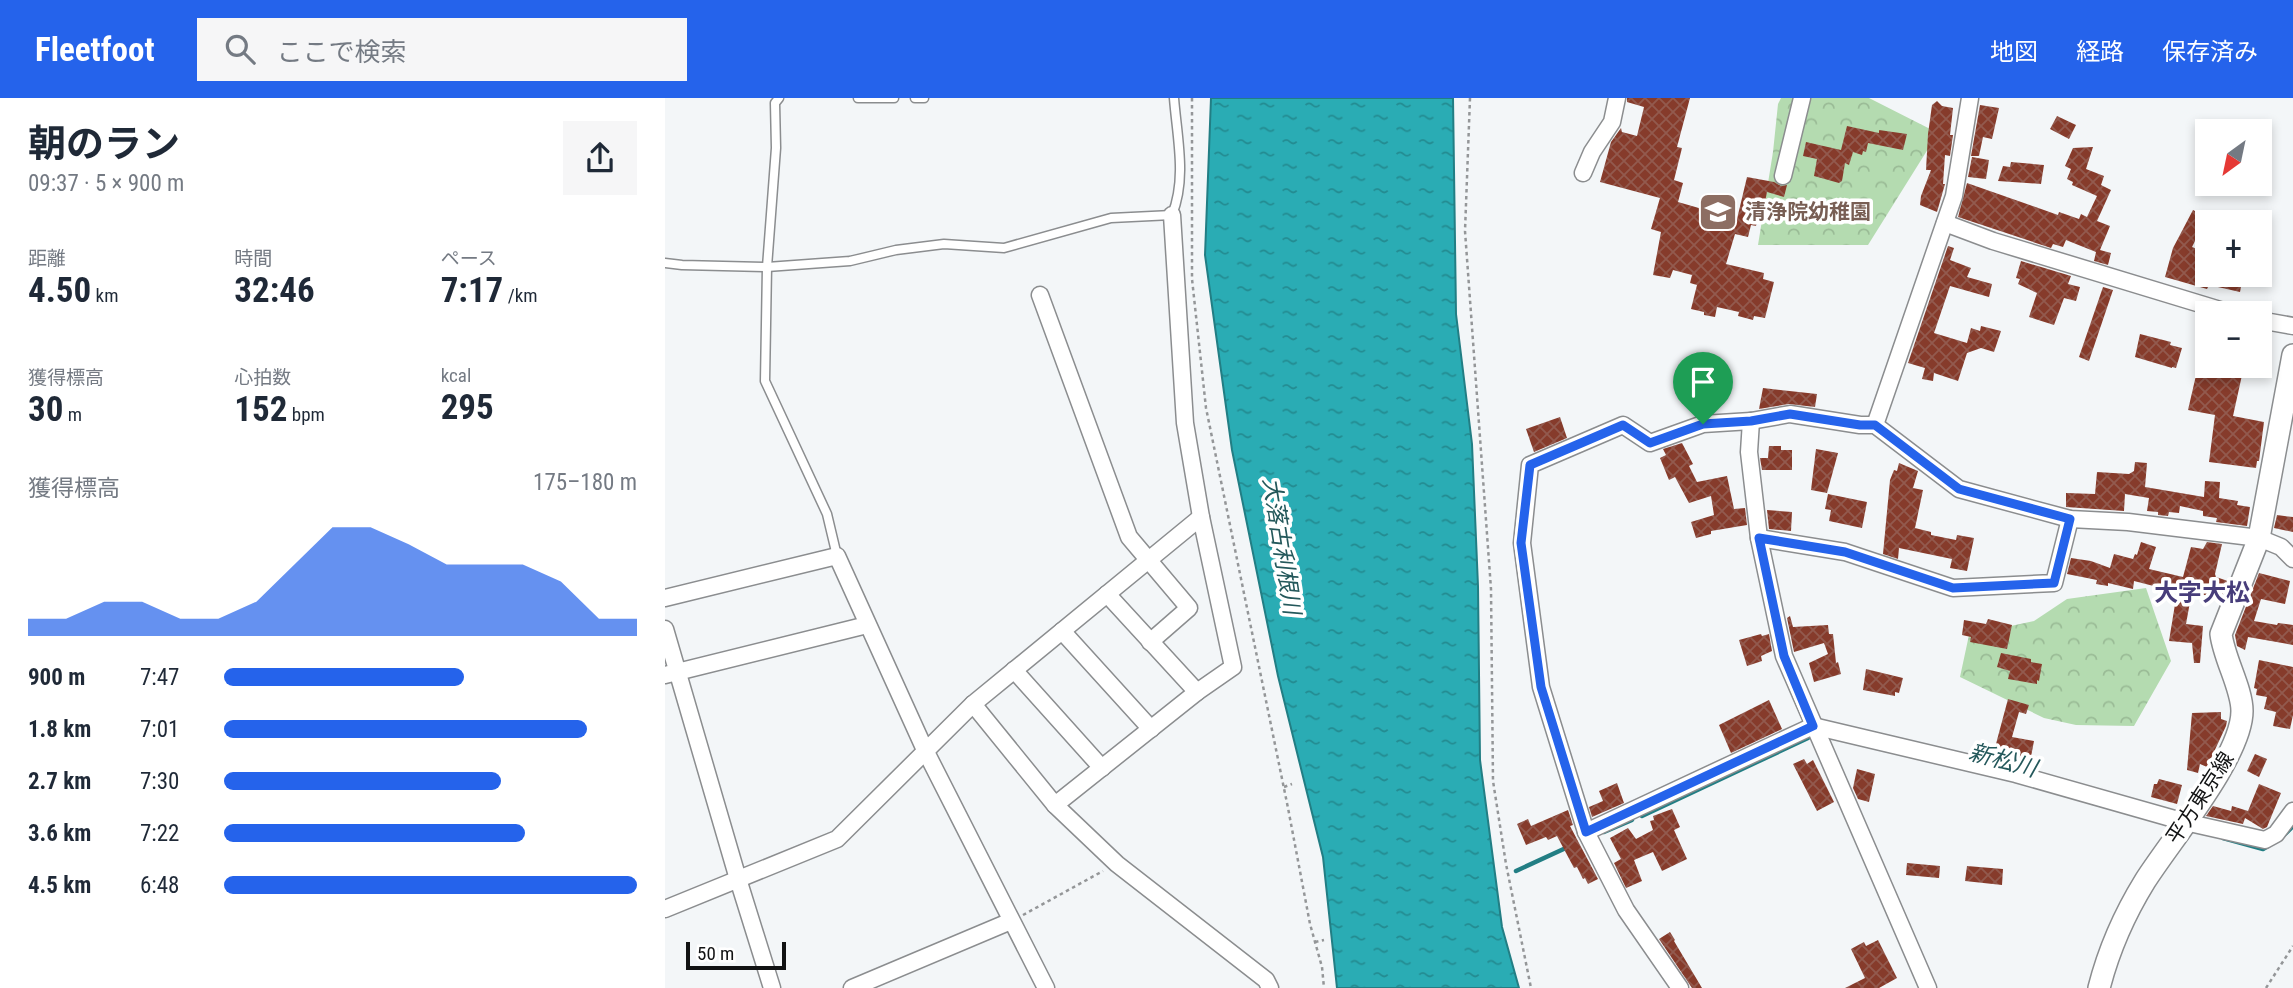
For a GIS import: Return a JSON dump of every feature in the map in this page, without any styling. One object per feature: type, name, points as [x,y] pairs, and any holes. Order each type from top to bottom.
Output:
[{"type":"main road","name":"平方東京線","points":[[2099,988],[2106,958],[2121,922],[2145,881],[2228,758],[2239,734],[2243,709],[2223,649],[2221,634],[2259,538],[2293,355]]},
{"type":"street","points":[[1583,173],[1592,152],[1612,121],[1617,98]]},
{"type":"street","points":[[1783,176],[1802,98]]},
{"type":"street","points":[[1875,425],[1954,196],[1969,98]]},
{"type":"street","points":[[1055,805],[1197,692],[1233,667],[1201,517],[1185,423],[1172,215]]},
{"type":"street","points":[[1945,223],[1993,241],[2195,302]]},
{"type":"street","points":[[1040,295],[1129,537],[1189,608],[1150,642]]},
{"type":"street","points":[[2272,322],[2293,326]]},
{"type":"street","points":[[1680,988],[1626,910],[1586,832],[1541,687],[1521,543],[1530,465],[1623,425],[1650,443],[1703,424],[1751,421],[1790,414],[1875,425],[1959,489],[2070,519],[2128,522],[2259,538],[2281,547],[2293,559]]},
{"type":"street","points":[[1751,421],[1749,453],[1759,538],[1784,656],[1928,988]]},
{"type":"street","points":[[665,909],[837,839],[973,704],[1201,517]]},
{"type":"street","points":[[1759,538],[1845,552],[1953,588],[2054,583],[2070,519]]},
{"type":"street","points":[[665,598],[837,556],[925,750],[1046,988]]},
{"type":"street","points":[[1107,594],[1197,692]]},
{"type":"street","points":[[671,673],[867,625]]},
{"type":"street","points":[[665,629],[671,673],[772,988]]},
{"type":"street","points":[[1062,631],[1151,729]]},
{"type":"street","points":[[1014,670],[1102,768]]},
{"type":"street","points":[[973,704],[1055,805],[1117,864],[1266,980],[1270,988]]},
{"type":"street","points":[[1586,832],[1813,726],[2016,774],[2265,841],[2277,834],[2293,811]]},
{"type":"street","points":[[852,988],[1011,921]]},
{"type":"lane","points":[[779,98],[775,103],[776,148],[768,267],[765,381],[827,514],[837,556]]},
{"type":"lane","points":[[858,98],[894,98]]},
{"type":"lane","points":[[915,98],[924,98]]},
{"type":"lane","points":[[665,263],[768,267],[851,261],[896,250],[944,244],[1004,248],[1111,218],[1172,215],[1178,201],[1181,169],[1174,98]]},
{"type":"path","points":[[1192,98],[1192,279],[1206,408],[1322,967],[1324,988]]},
{"type":"path","points":[[1470,98],[1465,231],[1491,589],[1493,781],[1506,864],[1531,988]]},
{"type":"path","points":[[1284,787],[1292,785]]},
{"type":"path","points":[[1011,921],[1117,864]]},
{"type":"path","points":[[1315,942],[1324,940]]},
{"type":"path","points":[[2266,988],[2293,946]]},
{"type":"green space","points":[[1781,98],[1869,98],[1938,133],[1868,245],[1758,245]]},
{"type":"green space","points":[[2146,588],[2171,661],[2134,726],[2076,725],[2044,718],[1960,677],[1969,635],[2034,621],[2067,599]]},
{"type":"water","name":"大落古利根川","points":[[1211,98],[1453,98],[1456,314],[1472,444],[1478,586],[1480,760],[1502,927],[1519,988],[1337,988],[1323,857],[1278,676],[1232,450],[1205,255]]},
{"type":"building","points":[[1627,98],[1690,98],[1677,147],[1682,148],[1674,180],[1683,183],[1678,202],[1737,219],[1747,177],[1781,186],[1787,185],[1784,197],[1767,192],[1756,226],[1751,225],[1748,237],[1735,234],[1726,264],[1764,273],[1763,279],[1774,282],[1765,318],[1754,316],[1753,320],[1738,316],[1739,312],[1717,307],[1715,317],[1704,315],[1704,312],[1691,309],[1697,285],[1690,283],[1692,275],[1673,270],[1670,278],[1653,275],[1661,232],[1651,229],[1660,198],[1600,182],[1611,142],[1621,128],[1622,132],[1637,136],[1644,107],[1627,102]]},
{"type":"building","points":[[1937,101],[1942,106],[1953,108],[1950,135],[1953,135],[1950,156],[1945,155],[1945,184],[1937,212],[1920,205],[1931,170],[1926,170],[1928,134],[1932,105]]},
{"type":"building","points":[[1980,105],[1999,108],[1992,139],[1983,137],[1979,156],[1971,156]]},
{"type":"building","points":[[2057,116],[2076,125],[2069,139],[2050,129]]},
{"type":"building","points":[[1847,126],[1879,133],[1879,130],[1907,134],[1903,150],[1868,143],[1866,152],[1863,151],[1862,155],[1853,152],[1849,165],[1845,163],[1842,181],[1839,183],[1814,176],[1817,159],[1803,156],[1806,142],[1841,150]]},
{"type":"building","points":[[2093,147],[2086,169],[2104,176],[2101,185],[2111,190],[2097,221],[2110,226],[2100,250],[2111,253],[2108,265],[2094,261],[2096,252],[2066,240],[2063,247],[2053,244],[2051,248],[1958,217],[1967,183],[2058,215],[2059,212],[2079,219],[2081,214],[2087,217],[2097,196],[2072,185],[2073,182],[2067,179],[2071,169],[2065,166],[2073,148]]},
{"type":"building","points":[[1972,157],[1989,160],[1986,179],[1968,177]]},
{"type":"building","points":[[2011,162],[2044,165],[2041,184],[1998,181],[2003,166],[2010,167]]},
{"type":"building","points":[[2193,210],[2195,211],[2195,241],[2192,247],[2195,248],[2195,286],[2165,277],[2173,248]]},
{"type":"building","points":[[1948,246],[1954,248],[1950,260],[1971,268],[1967,277],[1992,284],[1989,297],[1950,286],[1934,333],[1967,343],[1971,328],[1980,331],[1981,326],[2001,331],[1994,352],[1981,348],[1967,353],[1958,381],[1934,373],[1933,381],[1922,379],[1925,368],[1908,363]]},
{"type":"building","points":[[2021,261],[2071,276],[2068,284],[2080,287],[2076,301],[2064,298],[2054,325],[2029,317],[2037,293],[2018,284],[2020,279],[2016,278]]},
{"type":"building","points":[[2103,287],[2113,290],[2089,361],[2079,357]]},
{"type":"building","points":[[2218,287],[2241,287],[2240,292]]},
{"type":"building","points":[[2140,334],[2171,342],[2170,345],[2182,348],[2176,368],[2135,357]]},
{"type":"building","points":[[2195,378],[2241,378],[2233,416],[2264,422],[2256,468],[2209,462],[2215,415],[2188,410]]},
{"type":"building","points":[[1763,388],[1817,394],[1815,407],[1789,404],[1759,409]]},
{"type":"building","points":[[1560,417],[1567,438],[1534,452],[1526,429]]},
{"type":"building","points":[[1682,443],[1693,464],[1689,466],[1697,482],[1727,476],[1734,509],[1745,508],[1747,525],[1711,531],[1711,534],[1696,538],[1691,522],[1714,515],[1711,496],[1689,503],[1675,477],[1669,480],[1660,458],[1666,455],[1663,449]]},
{"type":"building","points":[[1769,446],[1792,450],[1792,470],[1762,470],[1760,458],[1768,458]]},
{"type":"building","points":[[1816,449],[1838,453],[1827,493],[1811,490]]},
{"type":"building","points":[[2135,462],[2147,463],[2145,487],[2204,497],[2205,481],[2220,482],[2219,498],[2238,501],[2237,505],[2250,507],[2247,526],[2216,522],[2217,518],[2203,516],[2203,511],[2180,506],[2179,513],[2158,515],[2158,512],[2147,511],[2149,498],[2125,494],[2124,511],[2066,507],[2066,493],[2095,494],[2097,472],[2129,474],[2134,471]]},
{"type":"building","points":[[1899,463],[1918,471],[1913,488],[1923,490],[1915,528],[1931,532],[1931,535],[1956,540],[1957,535],[1974,538],[1967,571],[1950,568],[1952,559],[1899,548],[1898,559],[1883,554],[1890,480]]},
{"type":"building","points":[[1828,494],[1867,502],[1862,528],[1829,521],[1831,510],[1825,509]]},
{"type":"building","points":[[1767,510],[1792,512],[1791,531],[1769,529]]},
{"type":"building","points":[[2277,515],[2293,517],[2293,532],[2274,528]]},
{"type":"building","points":[[2141,542],[2156,547],[2149,569],[2183,577],[2191,547],[2203,549],[2207,542],[2222,544],[2215,574],[2216,577],[2228,581],[2220,600],[2192,591],[2186,624],[2203,626],[2200,663],[2194,663],[2192,643],[2169,641],[2177,592],[2134,581],[2133,589],[2108,583],[2108,586],[2096,584],[2097,580],[2067,574],[2071,558],[2110,568],[2114,554],[2133,559]]},
{"type":"building","points":[[2259,573],[2290,581],[2285,604],[2261,599],[2254,621],[2293,625],[2293,645],[2248,637],[2245,650],[2237,646],[2235,635]]},
{"type":"building","points":[[1790,616],[1793,627],[1828,625],[1829,634],[1833,634],[1836,663],[1838,662],[1841,674],[1814,682],[1809,663],[1828,654],[1824,643],[1794,652],[1787,618]]},
{"type":"building","points":[[1988,619],[2012,625],[2007,649],[1970,642],[1971,637],[1962,635],[1964,620],[1986,624]]},
{"type":"building","points":[[1769,634],[1772,651],[1761,656],[1762,661],[1747,666],[1739,640]]},
{"type":"building","points":[[2001,653],[2042,664],[2037,684],[2008,679],[2010,671],[1997,667]]},
{"type":"building","points":[[2259,660],[2293,667],[2293,715],[2290,729],[2273,726],[2276,712],[2264,709],[2267,697],[2256,695],[2257,689],[2254,688]]},
{"type":"building","points":[[1866,669],[1903,678],[1899,693],[1895,692],[1895,696],[1863,690]]},
{"type":"building","points":[[2008,699],[2029,705],[2026,714],[2019,712],[2012,737],[2034,741],[2030,762],[1993,755]]},
{"type":"building","points":[[1769,700],[1782,729],[1731,753],[1719,725]]},
{"type":"building","points":[[2221,712],[2221,719],[2227,721],[2226,726],[2207,767],[2200,764],[2198,773],[2187,770],[2192,713]]},
{"type":"building","points":[[2255,754],[2267,759],[2259,777],[2247,771]]},
{"type":"building","points":[[1804,759],[1807,764],[1813,760],[1834,802],[1817,811],[1793,764]]},
{"type":"building","points":[[1857,769],[1875,774],[1869,802],[1858,799],[1853,788]]},
{"type":"building","points":[[2159,779],[2182,785],[2177,804],[2151,797],[2154,784],[2157,784]]},
{"type":"building","points":[[1617,783],[1624,803],[1592,817],[1589,807],[1603,801],[1599,791]]},
{"type":"building","points":[[2259,784],[2281,793],[2267,827],[2263,829],[2245,818],[2243,824],[2206,816],[2213,806],[2231,811],[2232,806],[2248,811]]},
{"type":"building","points":[[1672,809],[1680,827],[1674,830],[1687,859],[1662,871],[1653,852],[1634,860],[1642,881],[1626,888],[1614,863],[1621,859],[1610,838],[1628,828],[1636,839],[1653,830],[1650,821],[1654,820],[1653,816]]},
{"type":"building","points":[[1568,810],[1573,825],[1570,826],[1598,879],[1588,884],[1577,867],[1574,868],[1557,836],[1548,840],[1546,837],[1526,845],[1517,824],[1528,819],[1531,826]]},
{"type":"building","points":[[1907,863],[1940,866],[1939,878],[1906,875]]},
{"type":"building","points":[[1967,866],[2003,869],[2002,885],[1965,881]]},
{"type":"building","points":[[1670,932],[1702,988],[1692,988],[1659,939]]},
{"type":"building","points":[[1878,940],[1897,978],[1879,988],[1845,988],[1865,978],[1851,949],[1864,942],[1866,946]]},
{"type":"waterway","name":"新松川","points":[[1642,816],[1808,738]]},
{"type":"waterway","name":"新松川","points":[[1604,832],[1632,820]]},
{"type":"waterway","name":"新松川","points":[[2284,835],[2293,826]]},
{"type":"waterway","name":"新松川","points":[[2223,838],[2263,849],[2268,846]]},
{"type":"waterway","name":"新松川","points":[[1516,871],[1568,847]]},
{"type":"place","name":"清浄院幼稚園","points":[[1718,212]]},
{"type":"district","name":"大字大松","points":[[2202,593]]},
{"type":"route","points":[[1790,414],[1875,425],[1959,489],[2070,519],[2054,583],[1953,588],[1845,552],[1759,538],[1784,656],[1813,726],[1586,832],[1541,687],[1521,543],[1530,465],[1623,425],[1650,443],[1703,424],[1751,421],[1790,414]]}]
